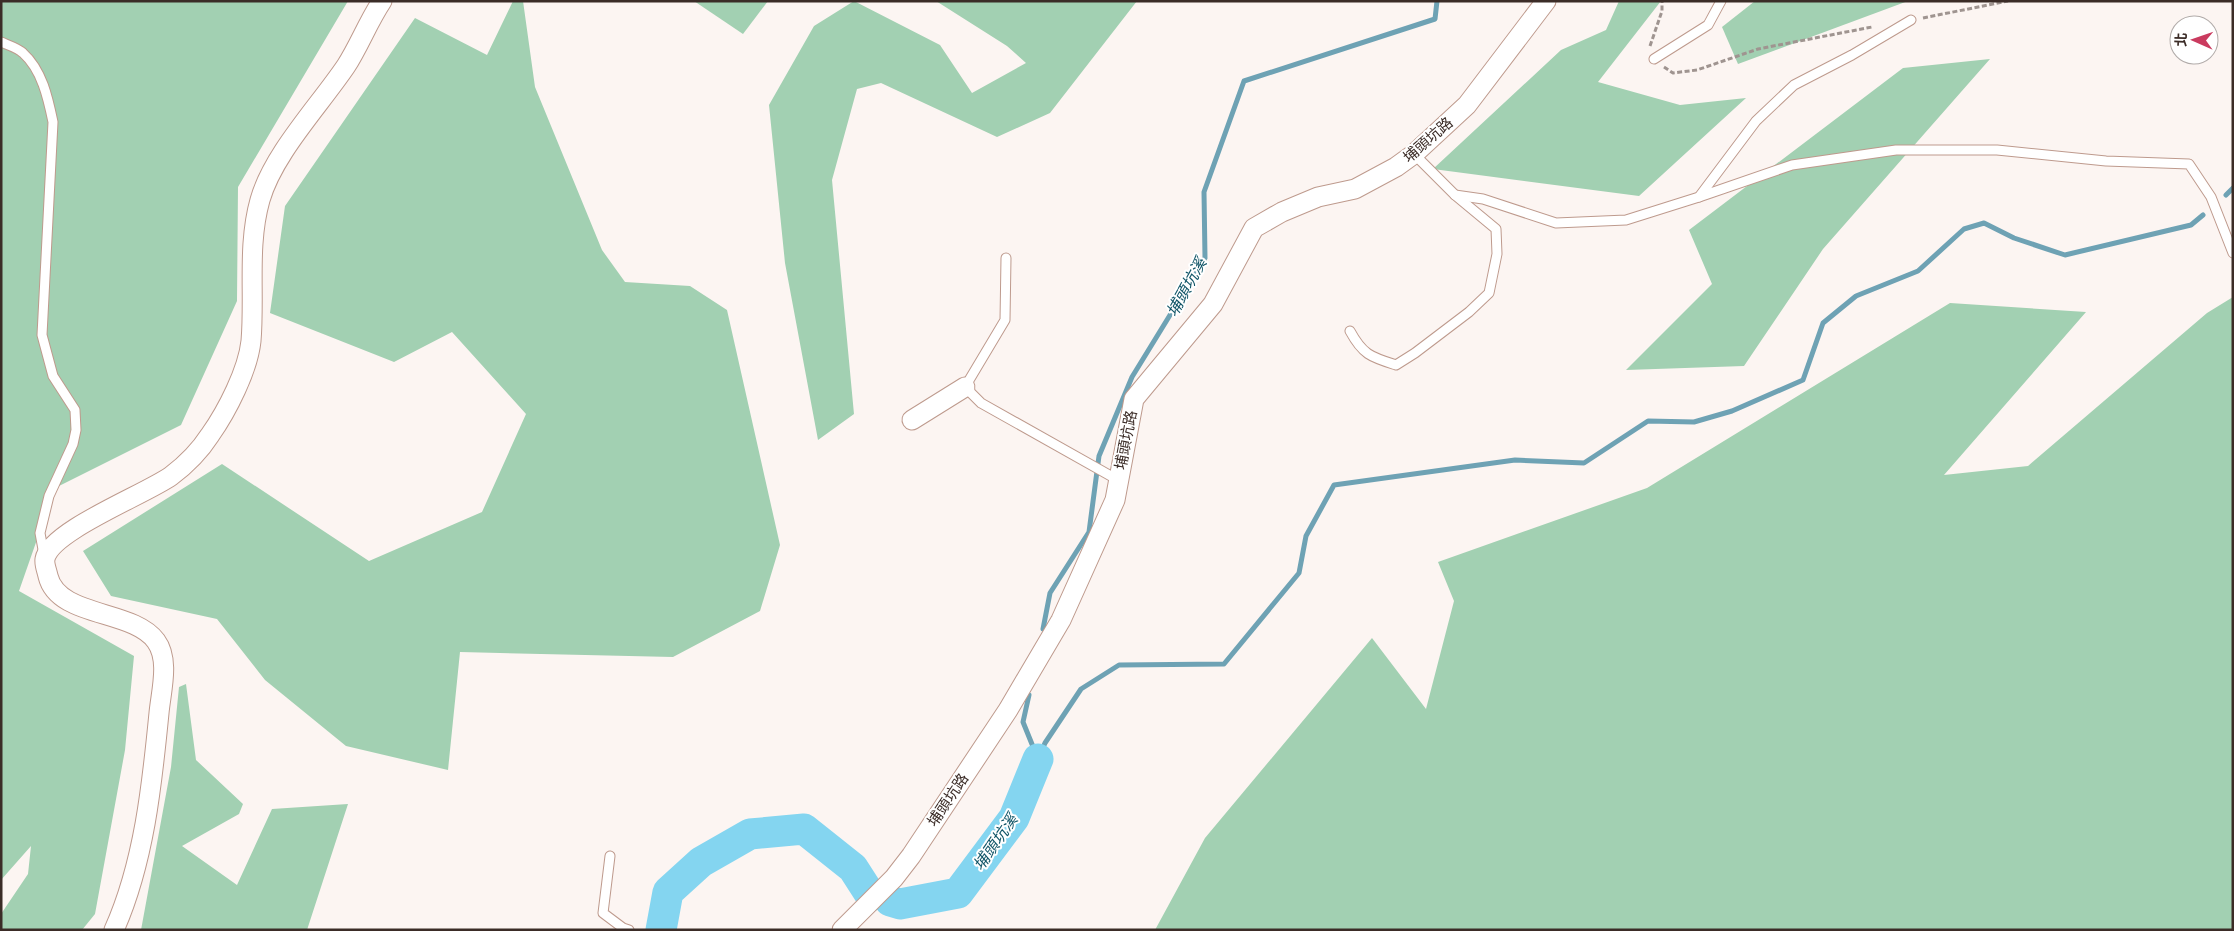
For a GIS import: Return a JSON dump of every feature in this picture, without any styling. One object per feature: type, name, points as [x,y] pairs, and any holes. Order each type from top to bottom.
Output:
[{"type":"street","points":[[114,930],[136,864],[152,784],[164,663],[156,641],[142,628],[104,615],[56,593],[49,580],[44,560],[50,548],[67,533],[169,477],[193,458],[212,432],[241,378],[250,344],[255,226],[260,200],[268,179],[310,113],[347,65],[382,1]]},
{"type":"street","name":"埔頭坑路","points":[[842,930],[894,878],[911,856],[1008,710],[1060,620],[1115,500],[1113,477],[1134,399],[1213,304],[1254,228],[1282,212],[1318,197],[1355,188],[1396,167],[1414,154],[1467,105],[1546,1]]},
{"type":"street","points":[[912,420],[965,387]]},
{"type":"lane","points":[[1654,59],[1708,25],[1721,1]]},
{"type":"lane","points":[[1699,197],[1756,121],[1794,85],[1852,55],[1911,20]]},
{"type":"lane","points":[[1,42],[22,52],[35,69],[48,96],[53,122],[42,335],[53,376],[75,410],[76,430],[72,444],[49,496],[40,533],[44,560]]},
{"type":"lane","points":[[1455,195],[1483,199],[1556,223],[1626,220],[1792,165],[1896,150],[1997,150],[2106,161],[2189,164],[2211,197],[2233,253]]},
{"type":"lane","points":[[1350,331],[1360,348],[1375,358],[1396,365],[1469,312],[1489,293],[1497,254],[1496,230],[1455,195],[1414,154]]},
{"type":"lane","points":[[1006,258],[1005,320],[965,387],[981,403],[1113,477]]},
{"type":"lane","points":[[610,856],[603,913],[626,929]]},
{"type":"path","points":[[1662,1],[1662,11],[1650,45],[1654,59],[1673,74],[1697,70],[1758,49],[1875,26]]},
{"type":"path","points":[[1911,20],[2008,1]]},
{"type":"green space","points":[[1,1],[348,1],[238,187],[237,301],[181,425],[55,488],[19,591],[134,656],[125,750],[95,914],[82,930],[1,930],[1,914],[28,874],[31,846],[1,880]]},
{"type":"green space","points":[[513,1],[523,1],[535,87],[602,250],[625,282],[690,286],[727,310],[780,545],[760,611],[673,657],[460,652],[448,770],[346,746],[265,680],[217,619],[111,596],[83,551],[222,464],[369,561],[482,512],[526,414],[452,332],[394,362],[270,313],[285,206],[415,18],[487,55]]},
{"type":"green space","points":[[694,1],[768,1],[743,34]]},
{"type":"green space","points":[[854,1],[940,45],[972,93],[1026,63],[1007,46],[936,1],[1137,1],[1050,113],[997,137],[881,83],[857,89],[832,180],[854,414],[818,440],[785,263],[769,105],[814,26]]},
{"type":"green space","points":[[1619,1],[1661,1],[1598,82],[1680,105],[1746,98],[1639,196],[1433,169],[1561,50],[1606,30]]},
{"type":"green space","points":[[1755,1],[1908,1],[1738,64],[1722,27]]},
{"type":"green space","points":[[1990,59],[1823,249],[1744,366],[1626,370],[1712,284],[1689,230],[1903,68]]},
{"type":"green space","points":[[2233,297],[2233,930],[1155,930],[1205,838],[1372,638],[1426,709],[1454,601],[1438,562],[1647,488],[1950,303],[2086,312],[1944,475],[2028,466],[2207,313]]},
{"type":"green space","points":[[186,684],[196,760],[243,804],[239,814],[182,846],[237,885],[272,809],[348,804],[307,930],[141,930],[171,767],[179,687]]},
{"type":"waterway","name":"埔頭坑溪","points":[[1043,629],[1050,593],[1089,532],[1099,456],[1132,377],[1205,258],[1204,192],[1244,81],[1435,19],[1437,1]]},
{"type":"waterway","points":[[2226,195],[2233,188]]},
{"type":"waterway","points":[[1038,759],[1045,743],[1081,689],[1119,665],[1224,664],[1299,573],[1306,536],[1334,485],[1515,460],[1584,463],[1648,421],[1694,422],[1732,411],[1803,380],[1823,323],[1856,296],[1918,271],[1964,229],[1984,223],[2014,238],[2065,255],[2191,225],[2203,215]]},
{"type":"waterway","name":"埔頭坑溪","points":[[1029,695],[1023,722],[1038,759]]},
{"type":"waterway","name":"埔頭坑溪","points":[[890,901],[900,904],[958,893],[1014,818],[1038,759]]},
{"type":"waterway","name":"埔頭坑溪","points":[[661,930],[668,892],[701,862],[750,834],[804,829],[853,868],[871,896]]}]
